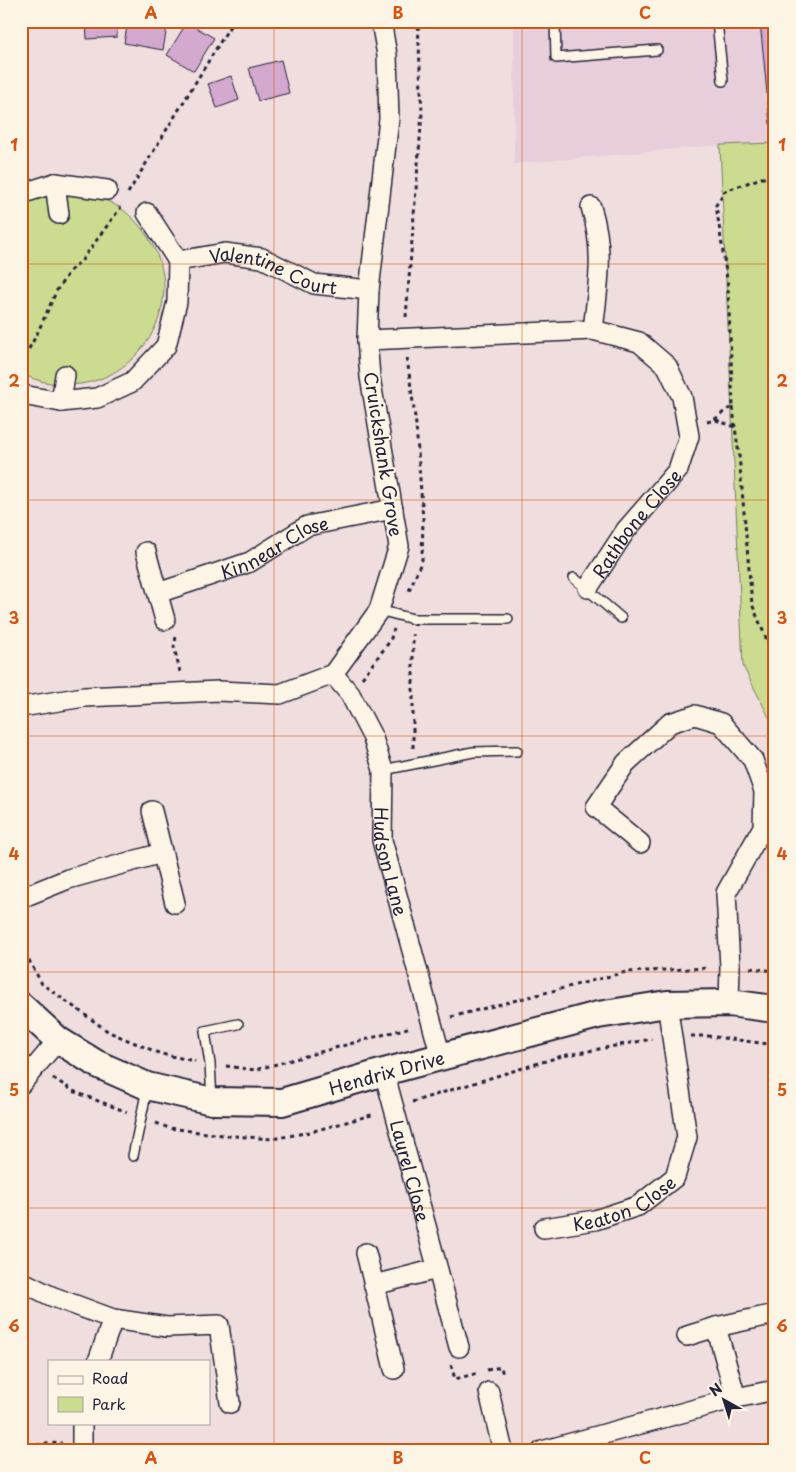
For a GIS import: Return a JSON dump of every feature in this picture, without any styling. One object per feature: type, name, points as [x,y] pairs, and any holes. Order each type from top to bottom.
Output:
[{"type":"street","name":"Cruickshank Grove","points":[[334,674],[379,610],[399,546],[370,377],[367,340],[369,290],[389,119],[387,54],[380,21]]},
{"type":"street","points":[[55,183],[59,214]]},
{"type":"street","points":[[21,194],[55,183],[107,190]]},
{"type":"street","points":[[591,207],[598,228],[600,261],[594,330]]},
{"type":"street","points":[[28,396],[61,402],[97,398],[132,382],[166,346],[177,302],[178,262],[147,213]]},
{"type":"street","name":"Valentine Court","points":[[178,262],[225,253],[262,258],[314,284],[369,290]]},
{"type":"street","name":"Rathbone Close","points":[[367,340],[594,330],[639,342],[667,366],[682,397],[687,425],[688,436],[678,470],[581,583]]},
{"type":"street","points":[[61,402],[65,376]]},
{"type":"street","name":"Kinnear Close","points":[[158,593],[250,562],[307,526],[393,508]]},
{"type":"street","points":[[146,552],[165,620]]},
{"type":"street","points":[[21,707],[84,698],[219,691],[280,694],[334,674]]},
{"type":"street","name":"Hudson Lane","points":[[334,674],[350,694],[374,738],[383,770],[382,840],[441,1057]]},
{"type":"street","points":[[640,843],[596,807],[626,763],[670,723],[694,715],[721,724],[753,760],[764,791],[763,827],[726,893],[730,967],[729,1003]]},
{"type":"street","points":[[152,811],[175,903]]},
{"type":"street","points":[[21,898],[68,879],[162,852]]},
{"type":"street","name":"Hendrix Drive","points":[[21,1006],[58,1040],[97,1064],[147,1086],[212,1101],[282,1102],[384,1072],[598,1015],[667,1004],[729,1003],[775,1009]]},
{"type":"street","name":"Keaton Close","points":[[544,1228],[595,1220],[638,1206],[675,1177],[687,1136],[667,1004]]},
{"type":"street","points":[[21,1084],[58,1040]]},
{"type":"street","name":"Laurel Close","points":[[384,1072],[458,1347]]},
{"type":"street","points":[[366,1253],[394,1369]]},
{"type":"street","points":[[374,1284],[437,1268]]},
{"type":"street","points":[[21,1281],[51,1296],[113,1319],[167,1327],[219,1325],[230,1403]]},
{"type":"street","points":[[687,1336],[716,1327],[775,1314]]},
{"type":"street","points":[[98,1360],[113,1319]]},
{"type":"street","points":[[716,1327],[736,1398]]},
{"type":"street","points":[[542,1451],[736,1398],[775,1390]]},
{"type":"street","points":[[489,1392],[503,1451]]},
{"type":"street","points":[[82,1424],[82,1443]]},
{"type":"lane","points":[[555,21],[556,58],[657,50]]},
{"type":"lane","points":[[717,21],[723,81]]},
{"type":"lane","points":[[581,583],[621,618]]},
{"type":"lane","points":[[379,610],[414,619],[508,619]]},
{"type":"lane","points":[[383,770],[473,752],[517,751]]},
{"type":"lane","points":[[212,1101],[210,1064],[205,1031],[238,1024]]},
{"type":"lane","points":[[133,1156],[147,1086]]},
{"type":"path","points":[[350,694],[390,640],[422,560],[423,519],[416,425],[404,339],[422,112],[418,21]]},
{"type":"path","points":[[775,178],[761,178],[725,191],[716,205],[728,286],[733,407],[752,604],[775,660]]},
{"type":"path","points":[[107,190],[114,182],[144,198],[147,213]]},
{"type":"path","points":[[716,420],[727,409],[733,407]]},
{"type":"path","points":[[687,425],[716,420],[735,428]]},
{"type":"path","points":[[413,764],[414,619]]},
{"type":"path","points":[[165,620],[176,623],[178,632],[174,647],[185,693]]},
{"type":"path","points":[[21,946],[42,984],[109,1032],[161,1054],[210,1064],[255,1070],[626,972],[730,967],[775,971]]},
{"type":"path","points":[[21,1449],[41,1444],[82,1443]]},
{"type":"shaded area","points":[[514,21],[775,21],[775,143],[720,145],[514,164]]},
{"type":"green space","points":[[775,143],[775,729],[743,666],[720,145]]},
{"type":"green space","points":[[57,193],[81,195],[104,200],[119,207],[128,214],[137,222],[151,242],[163,276],[162,305],[157,322],[150,337],[140,351],[113,373],[97,380],[80,384],[64,385],[49,383],[21,373],[21,205]]},
{"type":"building","points":[[86,21],[117,21],[117,37],[87,39]]},
{"type":"building","points":[[128,21],[168,21],[163,50],[124,43]]},
{"type":"building","points":[[590,21],[647,21],[590,26]]},
{"type":"building","points":[[760,21],[775,21],[775,123],[770,124]]},
{"type":"building","points":[[187,22],[214,38],[194,71],[167,55]]},
{"type":"building","points":[[281,60],[289,93],[258,101],[249,68]]},
{"type":"building","points":[[231,76],[239,100],[217,108],[208,84]]}]
